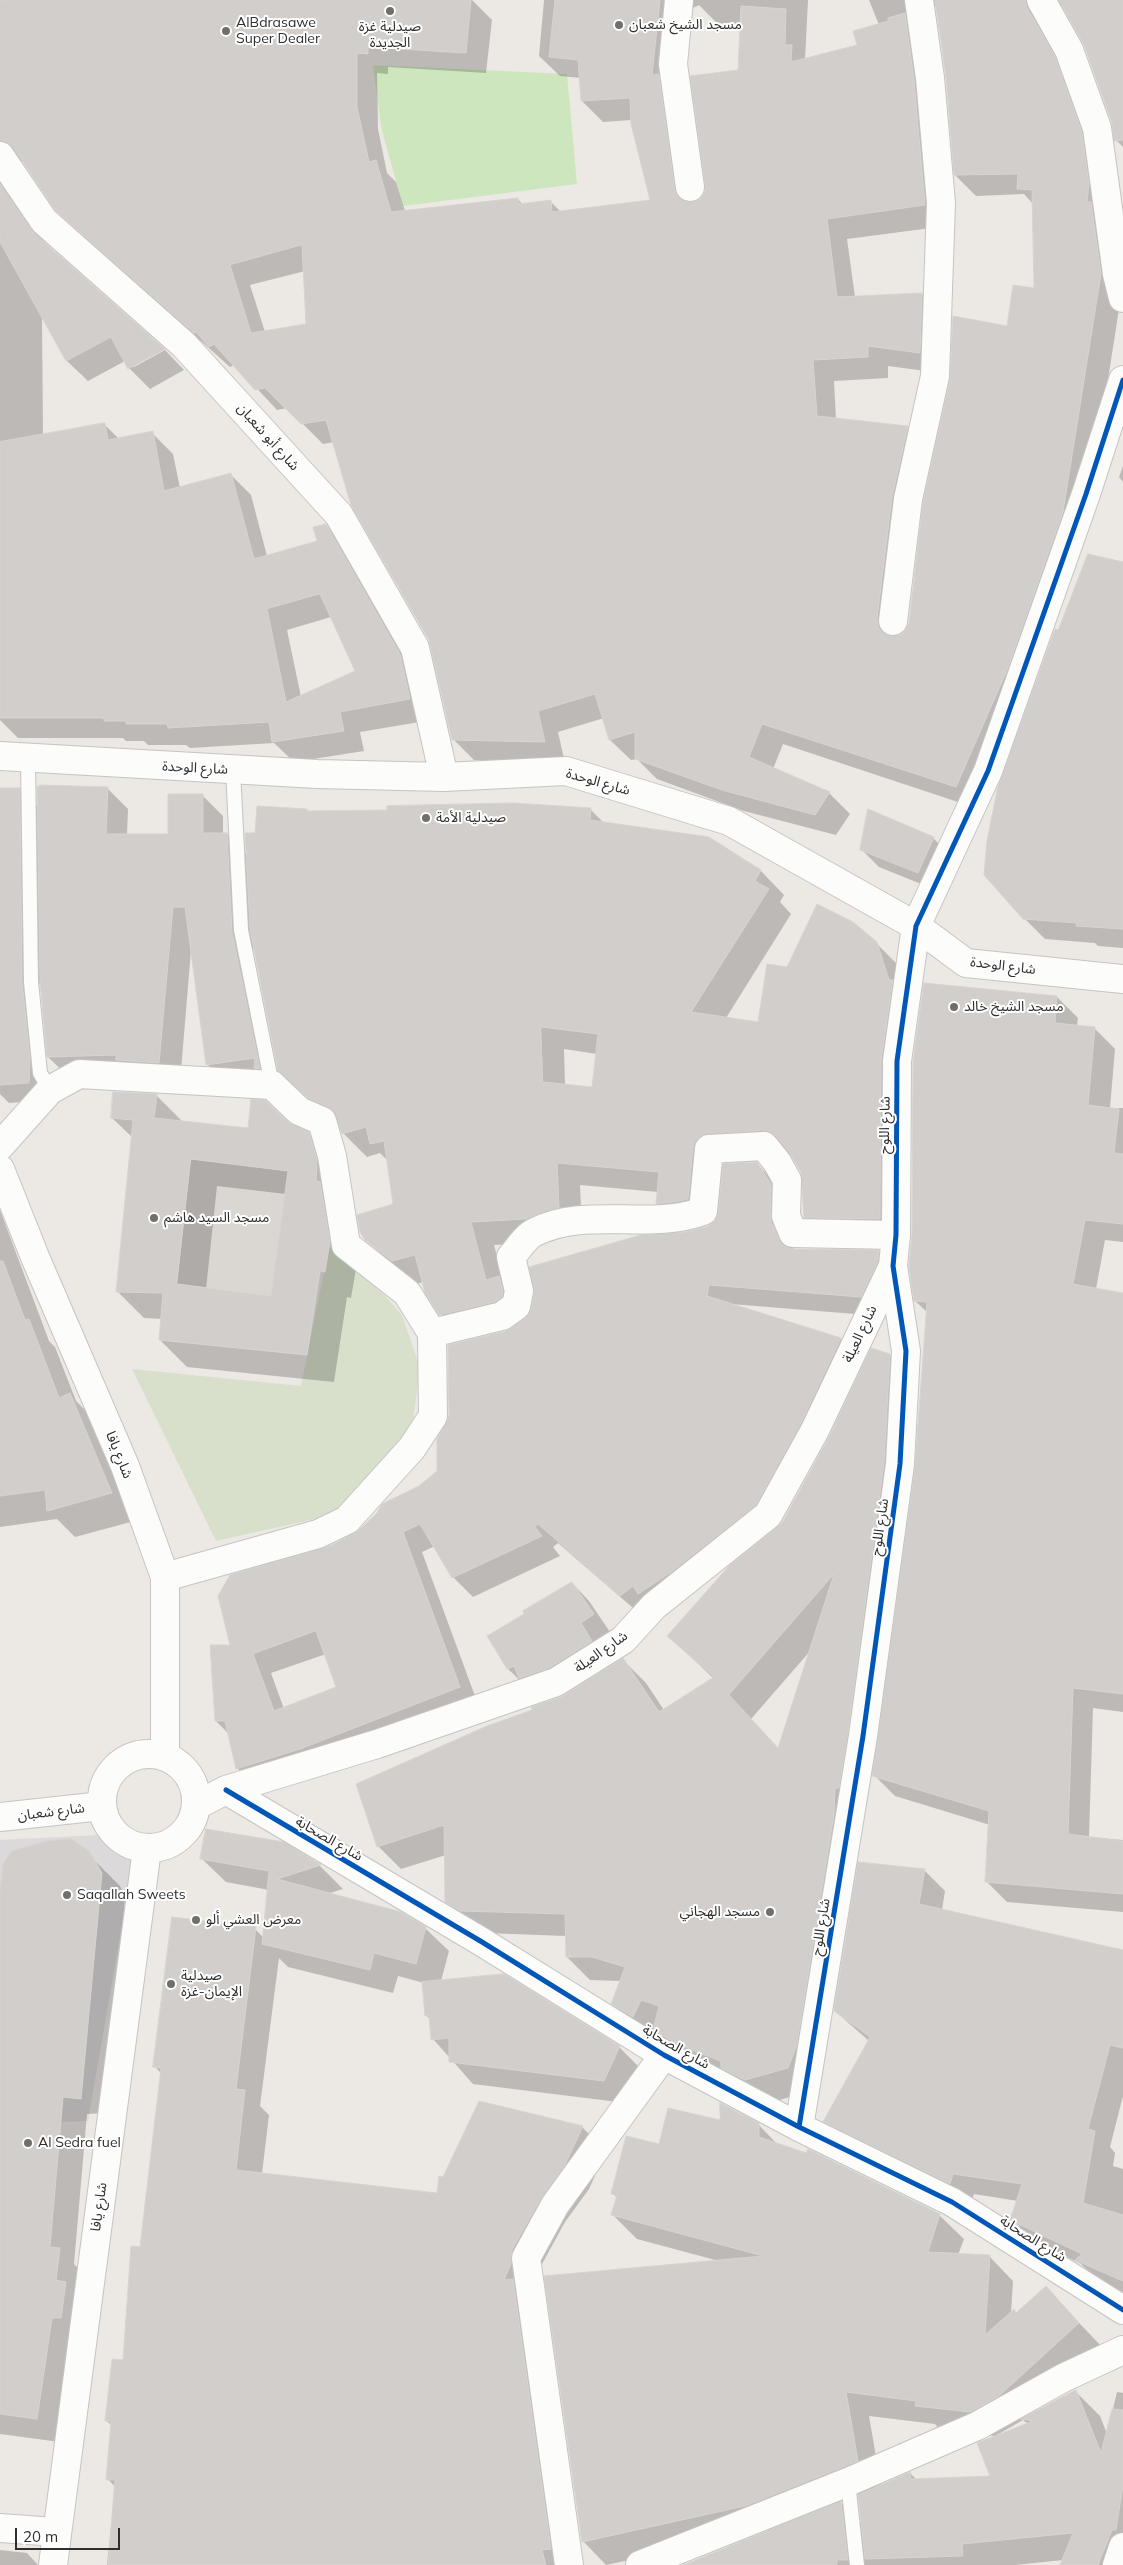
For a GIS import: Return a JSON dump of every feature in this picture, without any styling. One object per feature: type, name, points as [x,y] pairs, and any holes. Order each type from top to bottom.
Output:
[{"type":"street","points":[[679,0],[673,64],[690,186]]},
{"type":"street","points":[[893,621],[908,499],[935,376],[941,202],[930,78],[919,0]]},
{"type":"street","points":[[1041,0],[1069,50],[1097,128],[1117,274],[1123,298]]},
{"type":"street","name":"شارع أبو شعبان","points":[[0,156],[44,221],[184,344],[339,515],[415,648],[444,777]]},
{"type":"street","name":"شارع اللوح","points":[[799,2127],[863,1736],[900,1464],[906,1351],[892,1266],[896,1235],[897,1061],[916,926],[988,771],[1086,494],[1123,380]]},
{"type":"street","name":"شارع الوحدة","points":[[0,756],[233,770],[444,777],[566,771],[729,821],[916,926],[966,963],[1123,980]]},
{"type":"street","points":[[0,1146],[50,1090],[79,1074],[272,1085],[300,1111],[322,1121],[332,1156],[346,1245],[407,1293],[432,1333],[433,1416],[412,1448],[347,1520],[318,1534],[165,1577]]},
{"type":"street","points":[[432,1333],[502,1316],[516,1306],[518,1291],[511,1257],[534,1232],[567,1221],[684,1218],[703,1211],[709,1149],[764,1146],[777,1162],[787,1180],[786,1216],[793,1233],[896,1235]]},
{"type":"street","name":"شارع يافا","points":[[0,1169],[35,1257],[125,1466],[165,1577],[165,1756]]},
{"type":"street","name":"شارع العيلة","points":[[197,1805],[226,1790],[377,1744],[556,1682],[623,1640],[654,1606],[768,1515],[815,1430],[892,1266]]},
{"type":"street","points":[[150,1754],[165,1756],[179,1764],[189,1775],[195,1790],[197,1805],[192,1823],[181,1837],[165,1846],[147,1849],[134,1846],[122,1840],[105,1819],[102,1806],[103,1790],[110,1776],[120,1764],[134,1757],[150,1754]]},
{"type":"street","name":"شارع الصحابة","points":[[226,1790],[482,1942],[664,2055],[799,2127],[952,2202],[1123,2310]]},
{"type":"street","name":"شارع شعبان","points":[[0,1817],[102,1806]]},
{"type":"street","name":"شارع يافا","points":[[53,2565],[147,1849]]},
{"type":"street","points":[[569,2565],[526,2258],[555,2205],[664,2055]]},
{"type":"street","points":[[640,2565],[848,2482],[977,2426],[1063,2378],[1123,2350]]},
{"type":"street","points":[[0,2528],[56,2532]]},
{"type":"street","points":[[1117,2565],[1123,2547]]},
{"type":"lane","points":[[28,759],[31,982],[40,1073],[50,1090]]},
{"type":"lane","points":[[233,770],[241,930],[272,1085]]},
{"type":"lane","points":[[848,2482],[857,2565]]},
{"type":"shaded area","points":[[187,1159],[288,1171],[271,1296],[172,1283],[178,1274]]},
{"type":"shaded area","points":[[138,1833],[88,2121],[0,2124],[0,1840]]},
{"type":"green space","points":[[373,65],[567,74],[577,184],[403,206],[381,127]]},
{"type":"green space","points":[[329,1247],[377,1287],[402,1315],[420,1368],[412,1429],[337,1514],[216,1541],[132,1369],[301,1386]]},
{"type":"building","points":[[0,0],[471,0],[466,53],[368,47],[368,54],[357,53],[357,107],[369,162],[376,160],[391,212],[518,198],[519,204],[551,200],[552,212],[650,200],[631,124],[630,98],[581,101],[578,60],[549,57],[555,0],[660,0],[652,75],[659,74],[675,190],[677,196],[684,201],[692,202],[700,199],[705,192],[705,185],[690,76],[738,70],[741,6],[786,9],[785,45],[792,45],[791,62],[857,45],[853,31],[888,21],[888,18],[905,13],[914,80],[925,205],[827,219],[837,297],[922,293],[920,353],[868,346],[868,357],[813,360],[817,416],[908,426],[892,497],[877,619],[878,627],[883,633],[892,636],[900,635],[905,631],[909,623],[923,502],[950,379],[953,316],[1007,326],[1013,285],[1034,288],[1032,190],[1017,189],[1018,174],[954,175],[946,77],[935,0],[1025,0],[1027,8],[1055,56],[1082,132],[1089,184],[1087,202],[1091,202],[1101,274],[1063,512],[1008,668],[956,787],[762,724],[749,757],[830,792],[815,815],[722,790],[635,759],[635,732],[609,740],[595,694],[538,711],[545,742],[452,740],[429,640],[351,505],[326,420],[301,424],[265,388],[255,390],[214,344],[209,347],[196,332],[194,333],[56,211],[13,147],[7,142],[0,141]],"holes":[[[302,245],[306,324],[251,333],[230,265]]]},
{"type":"building","points":[[1059,0],[1123,0],[1123,140],[1114,141],[1112,123],[1084,45]]},
{"type":"building","points":[[0,184],[34,233],[165,349],[128,369],[111,337],[66,361],[0,242]]},
{"type":"building","points":[[105,423],[108,440],[153,431],[164,491],[231,473],[254,559],[317,541],[313,527],[326,524],[400,654],[410,699],[340,712],[344,731],[272,742],[269,722],[168,728],[167,724],[126,724],[126,721],[104,721],[104,718],[0,718],[0,442]],"holes":[[[320,594],[355,671],[286,702],[267,609]]]},
{"type":"building","points":[[1088,554],[1123,562],[1123,929],[1076,926],[1077,923],[1023,919],[984,875],[987,841],[998,786],[1055,629],[1058,630]]},
{"type":"building","points":[[41,785],[108,787],[106,834],[168,834],[168,794],[203,794],[203,833],[227,833],[232,932],[260,1069],[254,1068],[255,1058],[206,1065],[185,907],[173,907],[159,1063],[116,1060],[116,1055],[47,1057],[40,982],[37,787]]},
{"type":"building","points":[[0,788],[20,788],[22,982],[30,1058],[29,1083],[0,1085]]},
{"type":"building","points":[[514,803],[591,808],[590,820],[709,837],[761,870],[755,881],[769,889],[691,1012],[758,1022],[767,964],[787,967],[817,904],[853,922],[877,942],[889,980],[893,980],[881,1061],[880,1219],[804,1218],[801,1172],[789,1152],[776,1136],[763,1130],[701,1136],[693,1148],[688,1199],[680,1201],[656,1204],[659,1172],[557,1163],[559,1208],[526,1219],[471,1222],[486,1280],[499,1276],[503,1291],[502,1297],[495,1302],[439,1315],[425,1293],[415,1255],[392,1261],[365,1240],[360,1232],[357,1215],[393,1204],[384,1141],[370,1144],[366,1127],[342,1134],[333,1110],[308,1098],[278,1072],[250,929],[245,833],[255,833],[257,806],[307,809],[307,811],[387,810],[387,806]],"holes":[[[541,1027],[598,1034],[592,1087],[543,1082]]]},
{"type":"building","points":[[868,809],[934,837],[918,873],[860,850]]},
{"type":"building","points":[[924,983],[1057,996],[1055,1023],[1095,1027],[1088,1105],[1119,1109],[1114,1153],[1123,1154],[1123,1224],[1085,1220],[1073,1284],[1123,1293],[1123,1694],[1073,1688],[1068,1834],[1123,1841],[1123,1894],[985,1882],[989,1811],[872,1776],[915,1466],[927,1302],[914,1301],[909,1266],[912,1235],[913,1062]]},
{"type":"building","name":"مسجد السيد هاشم","points":[[113,1092],[157,1094],[154,1118],[248,1128],[251,1099],[265,1100],[288,1122],[309,1132],[317,1159],[316,1181],[320,1182],[330,1241],[325,1272],[320,1271],[307,1355],[159,1340],[163,1293],[116,1292],[133,1120],[111,1118]],"holes":[[[191,1159],[288,1171],[271,1296],[177,1284]]]},
{"type":"building","points":[[757,1162],[771,1184],[771,1222],[784,1246],[793,1249],[879,1250],[878,1262],[861,1297],[709,1285],[707,1296],[841,1338],[801,1423],[756,1505],[670,1573],[638,1594],[633,1586],[620,1596],[538,1524],[535,1527],[542,1536],[452,1578],[420,1524],[403,1532],[460,1687],[300,1749],[236,1769],[225,1721],[215,1721],[210,1645],[230,1645],[218,1596],[230,1575],[332,1545],[358,1531],[377,1513],[382,1504],[419,1486],[437,1471],[437,1439],[449,1416],[448,1345],[506,1331],[525,1319],[531,1309],[534,1294],[529,1267],[641,1235],[685,1232],[708,1226],[715,1221],[718,1213],[723,1164]],"holes":[[[316,1631],[336,1687],[274,1711],[253,1654]]]},
{"type":"building","points":[[0,1261],[3,1261],[25,1320],[29,1319],[59,1398],[70,1393],[112,1493],[47,1511],[45,1490],[0,1496]]},
{"type":"building","points":[[871,1348],[890,1354],[884,1463],[848,1734],[839,1788],[835,1788],[834,1814],[797,2045],[788,2068],[745,2080],[721,2068],[721,2061],[681,2046],[653,2030],[659,2006],[641,2000],[633,2017],[611,2004],[625,1967],[592,1957],[566,1957],[565,1914],[460,1911],[445,1902],[444,1825],[377,1847],[356,1784],[487,1726],[532,1710],[531,1707],[561,1697],[623,1658],[659,1712],[714,1677],[667,1636],[730,1565],[782,1523],[829,1437]],"holes":[[[834,1574],[778,1748],[729,1695]]]},
{"type":"building","points":[[572,1582],[594,1614],[581,1623],[592,1641],[549,1668],[519,1678],[514,1666],[507,1669],[487,1636],[524,1614],[523,1611]]},
{"type":"building","points":[[206,1829],[284,1842],[321,1865],[277,1879],[401,1912],[426,1927],[416,1964],[374,1953],[370,1970],[262,1944],[269,1871],[200,1859]]},
{"type":"building","points":[[71,1839],[89,1851],[102,1873],[81,2099],[63,2097],[50,2247],[60,2248],[56,2280],[66,2282],[61,2318],[52,2318],[37,2419],[0,2414],[0,1891],[3,1864],[12,1851],[47,1841]]},
{"type":"building","points":[[858,1862],[925,1869],[919,1904],[1123,1950],[1123,2048],[1110,2045],[1088,2129],[1095,2131],[1083,2203],[1123,2215],[1123,2281],[1075,2260],[1082,2254],[1010,2220],[1022,2184],[953,2174],[950,2184],[823,2122],[870,2037],[834,2011]]},
{"type":"building","points":[[172,1917],[256,1927],[236,2089],[245,2090],[236,2170],[437,2193],[439,2176],[443,2177],[479,2101],[583,2126],[565,2165],[541,2198],[512,2250],[511,2264],[504,2280],[513,2279],[551,2549],[542,2550],[546,2565],[108,2565],[115,2480],[106,2480],[111,2421],[105,2421],[112,2359],[123,2360],[131,2246],[140,2247],[161,2068],[153,2067]]},
{"type":"building","points":[[504,1974],[620,2046],[604,2081],[449,2062],[449,2038],[431,2040],[429,2015],[425,2016],[422,1982]]},
{"type":"building","points":[[720,2103],[759,2123],[759,2137],[806,2153],[808,2149],[940,2214],[928,2252],[990,2255],[985,2335],[1014,2309],[1016,2313],[1046,2286],[1079,2323],[999,2396],[970,2412],[915,2406],[916,2401],[846,2392],[858,2461],[745,2506],[582,2542],[544,2276],[763,2256],[611,2215],[617,2195],[611,2194],[626,2136],[659,2144],[668,2108],[720,2120]]},
{"type":"building","points":[[1076,2390],[1101,2453],[1112,2409],[1123,2410],[1123,2485],[1116,2530],[1112,2530],[1098,2565],[1060,2565],[1073,2533],[962,2544],[963,2556],[865,2559],[858,2495],[910,2472],[911,2479],[990,2476],[977,2443],[1033,2421],[1021,2419]]},
{"type":"building","points":[[841,2501],[848,2560],[837,2560],[837,2565],[684,2565]]},
{"type":"cycle path","points":[[799,2127],[863,1736],[900,1464],[906,1351],[893,1266],[896,1235],[897,1061],[916,926],[988,771],[1086,494],[1123,380]]},
{"type":"cycle path","points":[[226,1790],[482,1942],[664,2055],[799,2127],[952,2202],[1123,2310]]},
{"type":"place","name":"صيدلية غزة الجديدة","points":[[390,11]]},
{"type":"place","name":"مسجد الشيخ شعبان","points":[[619,25]]},
{"type":"place","name":"AlBdrasawe Super Dealer","points":[[226,31]]},
{"type":"place","name":"صيدلية الأمة","points":[[426,818]]},
{"type":"place","name":"مسجد الشيخ خالد","points":[[954,1007]]},
{"type":"place","name":"مسجد السيد هاشم","points":[[154,1218]]},
{"type":"place","name":"Saqallah Sweets","points":[[67,1895]]},
{"type":"place","name":"مسجد الهجاني","points":[[770,1912]]},
{"type":"place","name":"معرض العشي ألو","points":[[196,1920]]},
{"type":"place","name":"صيدلية الإيمان-غزة","points":[[171,1984]]},
{"type":"place","name":"Al Sedra fuel","points":[[28,2143]]}]
